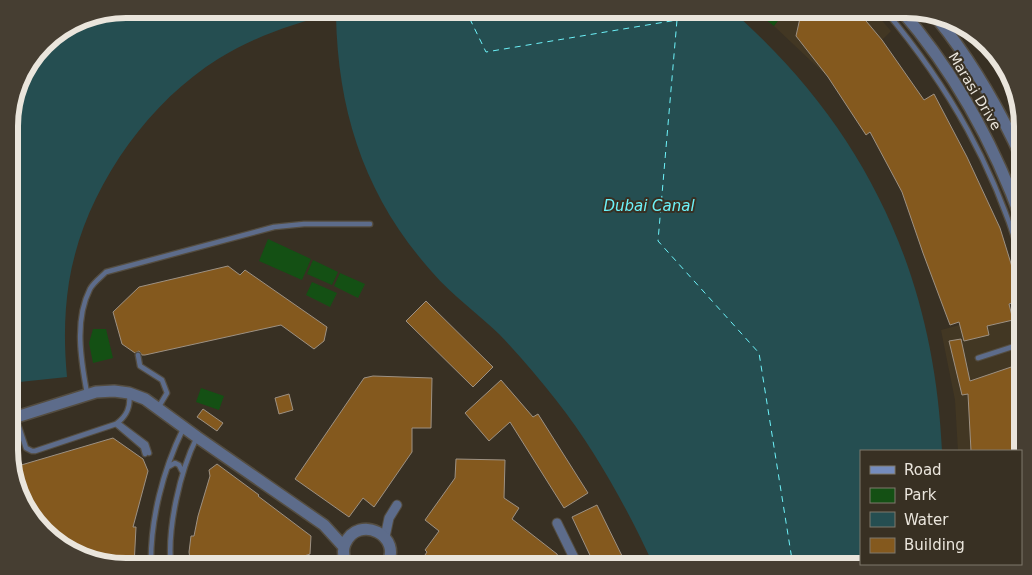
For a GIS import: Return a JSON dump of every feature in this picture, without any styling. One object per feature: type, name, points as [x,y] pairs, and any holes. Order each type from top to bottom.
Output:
[{"type":"street","name":"Marasi Drive","points":[[907,18],[933,50],[966,100],[994,154],[1014,199]]},
{"type":"street","name":"Marasi Drive","points":[[950,27],[987,91],[1014,144]]},
{"type":"street","points":[[1004,208],[1014,205]]},
{"type":"street","points":[[18,416],[88,394],[105,391],[129,393],[145,399],[324,525],[344,547]]},
{"type":"street","points":[[380,534],[397,505]]},
{"type":"street","points":[[557,522],[574,557]]},
{"type":"street","points":[[324,525],[352,534]]},
{"type":"street","points":[[344,558],[343,553],[346,542],[352,534],[364,529],[380,534],[390,547],[390,558]]},
{"type":"lane","points":[[891,18],[948,94],[979,149],[1004,208],[1014,238]]},
{"type":"lane","points":[[88,394],[83,367],[81,331],[84,308],[91,288],[106,272],[274,227],[304,224],[370,224]]},
{"type":"lane","points":[[978,358],[1014,346]]},
{"type":"lane","points":[[138,355],[140,366],[162,380],[167,393],[158,408]]},
{"type":"lane","points":[[128,410],[129,393]]},
{"type":"lane","points":[[18,429],[25,445],[32,451],[117,424],[128,410],[145,399]]},
{"type":"lane","points":[[117,424],[143,447],[147,453]]},
{"type":"lane","points":[[151,558],[152,536],[160,493],[168,467],[184,428]]},
{"type":"lane","points":[[170,558],[171,532],[182,473],[197,437]]},
{"type":"lane","points":[[168,467],[171,464],[180,465],[182,473]]},
{"type":"shaded area","points":[[780,18],[880,18],[891,31],[882,40],[828,77],[774,26]]},
{"type":"shaded area","points":[[1014,310],[1014,450],[958,450],[955,400],[941,330]]},
{"type":"green space","points":[[764,18],[780,18],[774,26]]},
{"type":"green space","points":[[268,239],[311,259],[302,280],[259,261]]},
{"type":"green space","points":[[313,260],[338,272],[332,285],[307,274]]},
{"type":"green space","points":[[340,273],[365,284],[358,298],[334,286]]},
{"type":"green space","points":[[312,282],[337,293],[330,307],[306,295]]},
{"type":"green space","points":[[93,329],[106,329],[113,358],[93,363],[89,343]]},
{"type":"green space","points":[[201,388],[224,396],[219,410],[196,402]]},
{"type":"water","name":"Dubai Canal","points":[[111,18],[319,18],[274,32],[218,59],[165,101],[142,127],[121,156],[103,186],[88,217],[76,249],[69,282],[65,318],[67,377],[18,382],[18,111],[23,91],[36,65],[54,44],[71,32],[91,23]]},
{"type":"water","name":"Dubai Canal","points":[[336,18],[739,18],[778,55],[819,103],[854,154],[884,208],[907,264],[924,323],[936,386],[942,450],[860,450],[860,557],[650,557],[610,480],[571,419],[499,334],[432,272],[389,215],[360,153],[350,121],[338,52]]},
{"type":"building","points":[[800,18],[864,18],[882,40],[924,100],[934,94],[967,157],[1000,228],[1014,273],[1014,302],[1009,304],[1013,320],[987,326],[989,335],[964,341],[959,322],[950,325],[902,192],[870,132],[866,135],[828,77],[796,36]]},
{"type":"building","points":[[228,266],[240,275],[245,270],[327,327],[324,341],[314,349],[281,325],[145,355],[142,355],[139,351],[135,353],[122,344],[113,312],[139,287]]},
{"type":"building","points":[[426,301],[493,367],[473,387],[406,321]]},
{"type":"building","points":[[961,339],[970,381],[1014,366],[1014,450],[971,450],[968,394],[962,395],[949,341]]},
{"type":"building","points":[[373,376],[432,378],[431,428],[412,428],[412,452],[374,507],[363,498],[349,517],[295,479],[364,378]]},
{"type":"building","points":[[501,380],[533,417],[538,414],[588,493],[564,508],[510,422],[489,441],[465,413]]},
{"type":"building","points":[[289,394],[293,410],[279,414],[275,398]]},
{"type":"building","points":[[203,409],[223,423],[217,431],[197,417]]},
{"type":"building","points":[[113,438],[143,459],[148,471],[133,527],[136,527],[134,558],[111,557],[98,554],[71,543],[54,531],[36,510],[26,491],[18,466]]},
{"type":"building","points":[[456,459],[505,460],[504,498],[519,508],[512,519],[557,554],[558,557],[428,558],[425,555],[427,552],[425,550],[439,531],[425,520],[455,478]]},
{"type":"building","points":[[217,464],[311,536],[310,554],[299,558],[190,558],[191,536],[194,536],[210,476],[209,470]]},
{"type":"building","points":[[597,505],[623,557],[591,557],[572,517]]},
{"type":"ferry route","points":[[469,18],[486,52],[677,20],[658,241],[759,353],[792,557]]}]
